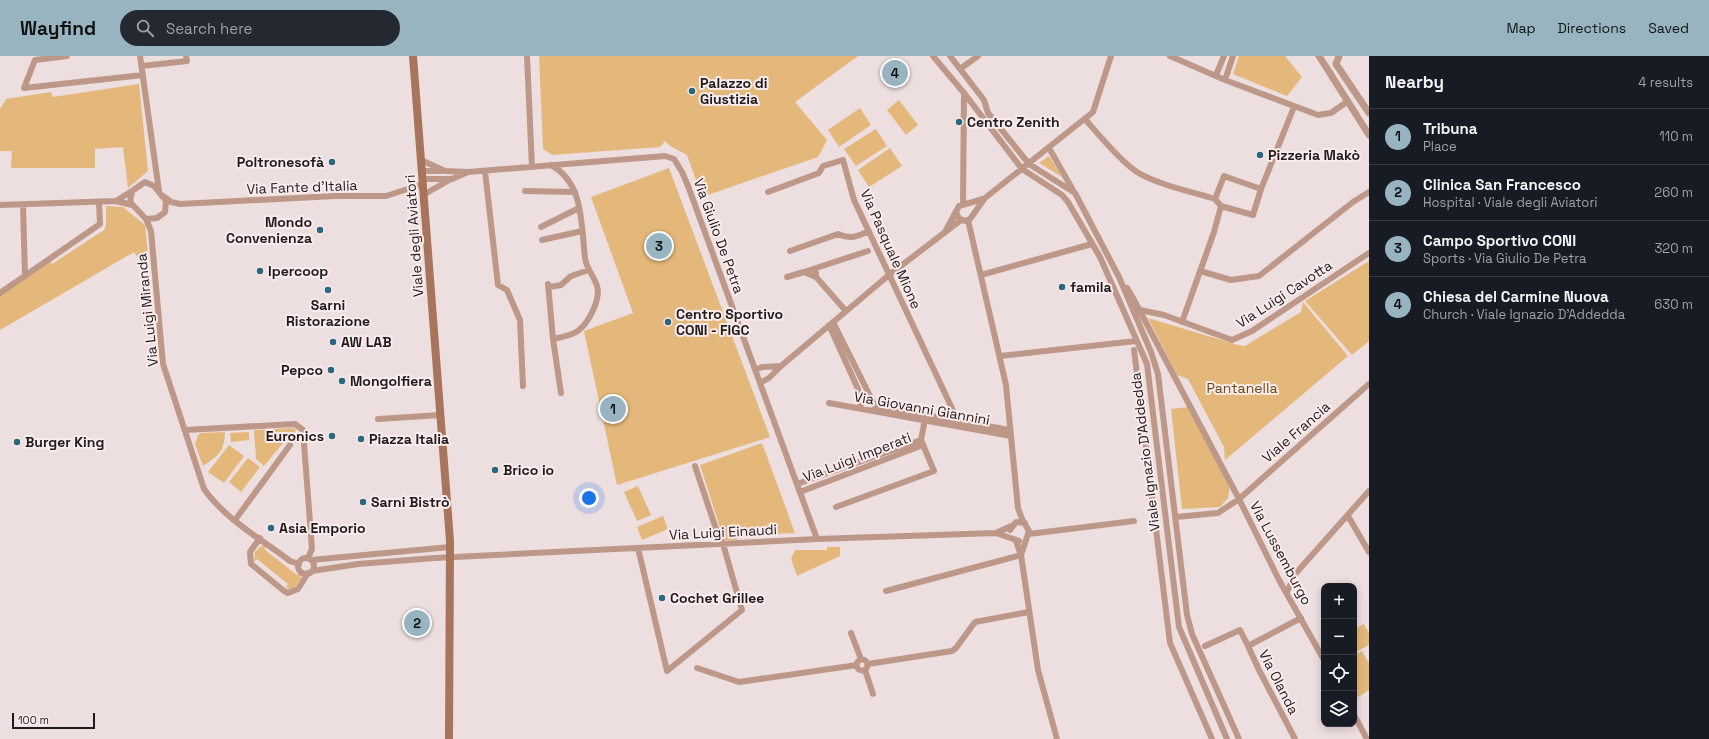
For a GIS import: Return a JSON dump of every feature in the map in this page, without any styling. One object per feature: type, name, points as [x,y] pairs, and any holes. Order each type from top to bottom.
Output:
[{"type":"main road","name":"Viale degli Aviatori","points":[[413,56],[450,547],[449,739]]},
{"type":"street","points":[[67,56],[35,60],[24,88],[143,74]]},
{"type":"street","points":[[140,56],[155,170],[161,194],[166,204],[165,212],[157,218],[150,231]]},
{"type":"street","points":[[142,66],[187,61],[186,56]]},
{"type":"street","points":[[526,56],[532,166]]},
{"type":"street","name":"Viale Ignazio D'Addedda","points":[[933,56],[964,93],[1022,170],[1065,198],[1092,244],[1136,341],[1148,370],[1179,627],[1227,739]]},
{"type":"street","points":[[950,56],[984,100],[988,113],[1029,164],[1075,193]]},
{"type":"street","points":[[960,70],[978,56]]},
{"type":"street","points":[[968,220],[985,198],[1093,112],[1111,56]]},
{"type":"street","points":[[1170,56],[1225,80],[1318,115],[1330,113],[1348,101]]},
{"type":"street","points":[[1216,75],[1224,56]]},
{"type":"street","points":[[1225,80],[1233,56]]},
{"type":"street","points":[[1319,56],[1369,135]]},
{"type":"street","points":[[1327,70],[1336,64],[1339,56]]},
{"type":"street","points":[[1336,64],[1369,113]]},
{"type":"street","points":[[964,93],[965,204]]},
{"type":"street","points":[[1085,119],[1136,171],[1148,177],[1215,199],[1221,206],[1253,215],[1261,189],[1294,107]]},
{"type":"street","name":"Viale Ignazio D'Addedda","points":[[1049,148],[1075,193],[1119,277],[1151,352],[1158,374],[1189,624],[1239,739]]},
{"type":"street","name":"Via Giulio De Petra","points":[[468,172],[665,156],[674,159],[688,186],[817,539]]},
{"type":"street","points":[[421,160],[445,171]]},
{"type":"street","name":"Via Pasquale Mione","points":[[768,192],[819,173],[823,166],[843,160],[854,200],[958,420]]},
{"type":"street","points":[[551,165],[567,177],[575,192],[579,208],[585,263],[597,286],[597,296],[587,322],[571,335],[553,339]]},
{"type":"street","points":[[116,201],[151,178],[155,170]]},
{"type":"street","points":[[422,178],[445,171],[468,172]]},
{"type":"street","points":[[485,171],[498,284],[507,290],[520,320],[523,386]]},
{"type":"street","points":[[423,195],[468,172]]},
{"type":"street","points":[[1215,199],[1224,176],[1261,189]]},
{"type":"street","points":[[422,178],[452,179]]},
{"type":"street","name":"Via Fante d'Italia","points":[[161,194],[171,202],[180,204],[335,196],[386,196],[422,178]]},
{"type":"street","points":[[145,182],[154,186],[161,194]]},
{"type":"street","points":[[132,191],[130,199],[132,205],[146,218],[157,218]]},
{"type":"street","points":[[525,191],[575,192]]},
{"type":"street","points":[[1200,271],[1231,280],[1259,276],[1353,202],[1369,192]]},
{"type":"street","points":[[944,234],[959,206],[985,198]]},
{"type":"street","points":[[0,206],[116,201],[132,205]]},
{"type":"street","points":[[0,293],[100,224],[99,202]]},
{"type":"street","name":"Via Fante d'Italia","points":[[165,212],[180,204]]},
{"type":"street","points":[[965,204],[972,208],[973,214]]},
{"type":"street","points":[[23,205],[24,276]]},
{"type":"street","points":[[1182,322],[1221,206]]},
{"type":"street","points":[[541,227],[579,208]]},
{"type":"street","points":[[956,211],[957,216],[961,220]]},
{"type":"street","name":"Via Luigi Miranda","points":[[146,218],[150,231],[163,364],[204,488],[213,501],[235,520],[290,561],[299,564]]},
{"type":"street","points":[[760,383],[769,378],[831,323],[890,275],[961,220],[968,220]]},
{"type":"street","points":[[968,220],[1006,385],[1017,499],[1020,515],[1029,528],[1028,536],[1021,555]]},
{"type":"street","points":[[542,240],[582,231]]},
{"type":"street","points":[[790,251],[838,234],[845,237],[855,237],[869,231]]},
{"type":"street","points":[[981,275],[1092,244]]},
{"type":"street","points":[[787,277],[868,251]]},
{"type":"street","name":"Via Luigi Cavotta","points":[[1140,310],[1164,315],[1232,340],[1243,337],[1369,253]]},
{"type":"street","points":[[816,277],[817,268]]},
{"type":"street","points":[[561,393],[553,339],[549,286],[561,285],[571,276],[589,270]]},
{"type":"street","points":[[804,272],[816,277],[846,311]]},
{"type":"street","name":"Via Lussemburgo","points":[[1119,277],[1140,310],[1239,499],[1279,580],[1321,655]]},
{"type":"street","points":[[831,323],[858,390],[861,409]]},
{"type":"street","name":"Via Giovanni Giannini","points":[[831,323],[875,406],[925,418],[958,420],[1010,433]]},
{"type":"street","points":[[1000,356],[1136,341]]},
{"type":"street","name":"Viale Ignazio D'Addedda","points":[[1134,350],[1170,643],[1212,739]]},
{"type":"street","points":[[755,370],[762,367],[781,366]]},
{"type":"street","name":"Viale Francia","points":[[1165,518],[1171,522],[1175,520],[1176,517],[1218,513],[1239,499],[1369,384]]},
{"type":"street","name":"Via Giovanni Giannini","points":[[829,403],[1010,433]]},
{"type":"street","points":[[378,419],[441,415]]},
{"type":"street","points":[[836,507],[934,471],[922,442],[925,418]]},
{"type":"street","points":[[185,430],[295,424],[303,430],[312,549],[309,559]]},
{"type":"street","name":"Via Luigi Imperati","points":[[797,484],[922,442]]},
{"type":"street","name":"Via Luigi Imperati","points":[[800,492],[922,442]]},
{"type":"street","points":[[235,520],[290,445]]},
{"type":"street","points":[[638,548],[667,671],[742,610],[723,544],[719,538],[695,466]]},
{"type":"street","points":[[1287,592],[1296,574],[1369,491]]},
{"type":"street","points":[[1017,499],[1016,518],[1010,532],[1021,555],[1028,612],[1040,683],[1057,739]]},
{"type":"street","points":[[1348,516],[1369,552]]},
{"type":"street","points":[[1012,525],[1019,521],[1026,523]]},
{"type":"street","points":[[1015,540],[1022,541],[1028,536],[1134,521]]},
{"type":"street","name":"Via Luigi Einaudi","points":[[450,558],[817,539],[996,532],[1012,525]]},
{"type":"street","name":"Via Luigi Einaudi","points":[[996,532],[1015,540]]},
{"type":"street","points":[[260,538],[250,552],[251,564],[288,593],[296,591],[310,572],[314,564],[309,559]]},
{"type":"street","points":[[450,547],[330,558],[303,559],[299,564],[301,571],[310,572],[332,567],[450,558]]},
{"type":"street","points":[[388,553],[389,562]]},
{"type":"street","points":[[886,592],[1021,555]]},
{"type":"street","points":[[330,558],[332,567]]},
{"type":"street","points":[[868,664],[952,651],[956,648],[975,622],[1028,612]]},
{"type":"street","name":"Via Olanda","points":[[1295,739],[1248,646],[1301,618]]},
{"type":"street","points":[[1205,646],[1240,630],[1248,646]]},
{"type":"street","points":[[851,633],[861,659]]},
{"type":"street","points":[[861,659],[866,660],[868,664]]},
{"type":"street","points":[[696,668],[739,682],[857,665],[861,659]]},
{"type":"street","points":[[868,664],[865,670],[873,694]]},
{"type":"street","points":[[857,665],[859,670],[865,670]]},
{"type":"street","points":[[1209,697],[1218,693]]},
{"type":"street","points":[[1357,721],[1367,739]]},
{"type":"green space","points":[[539,56],[858,56],[795,102],[827,140],[818,157],[702,197],[687,155],[670,146],[665,141],[660,147],[552,155],[543,149]]},
{"type":"green space","points":[[1239,56],[1285,56],[1302,77],[1287,96],[1233,74]]},
{"type":"green space","points":[[139,84],[148,171],[128,188],[123,147],[95,149],[95,168],[11,168],[12,151],[0,151],[0,109],[6,99],[51,92],[53,97]]},
{"type":"green space","points":[[899,100],[918,125],[906,135],[887,110]]},
{"type":"green space","points":[[860,108],[871,125],[839,147],[828,130]]},
{"type":"green space","points":[[876,129],[887,146],[856,166],[844,149]]},
{"type":"green space","points":[[890,148],[902,166],[869,187],[858,170]]},
{"type":"green space","points":[[1049,156],[1062,177],[1039,163]]},
{"type":"green space","name":"Centro Sportivo CONI - FIGC","points":[[669,168],[770,437],[617,485],[584,331],[633,313],[591,197]]},
{"type":"green space","points":[[106,206],[123,207],[145,225],[148,253],[139,260],[134,252],[0,330],[0,294],[50,261],[52,264],[104,230],[106,226]]},
{"type":"green space","points":[[1369,261],[1369,341],[1352,355],[1305,301]]},
{"type":"green space","name":"Pantanella","points":[[1303,302],[1348,356],[1225,460],[1224,447],[1188,379],[1177,375],[1148,318],[1245,346],[1301,312]]},
{"type":"green space","points":[[1189,407],[1230,485],[1228,498],[1220,507],[1182,509],[1171,409]]},
{"type":"green space","points":[[295,428],[297,444],[288,437],[264,466],[256,459],[254,430]]},
{"type":"green space","points":[[225,432],[222,449],[217,456],[203,466],[195,444],[198,435],[201,433]]},
{"type":"green space","points":[[249,432],[249,440],[231,442],[230,433]]},
{"type":"green space","points":[[762,443],[795,533],[737,536],[737,540],[724,540],[700,465]]},
{"type":"green space","points":[[229,445],[244,456],[224,483],[208,472]]},
{"type":"green space","points":[[248,458],[260,467],[241,492],[229,482]]},
{"type":"green space","points":[[638,486],[651,515],[637,521],[624,492]]},
{"type":"green space","points":[[663,516],[668,529],[642,540],[637,527]]},
{"type":"green space","points":[[261,546],[265,546],[265,550],[297,575],[300,573],[301,578],[295,587],[289,589],[286,587],[288,584],[257,559],[254,562],[255,552]]},
{"type":"green space","points":[[827,547],[840,547],[840,556],[797,576],[791,559],[795,550],[827,550]]},
{"type":"green space","points":[[1364,624],[1369,633],[1369,645],[1357,651],[1357,628]]},
{"type":"green space","points":[[1362,651],[1369,663],[1369,690],[1358,697],[1357,695],[1357,654]]},
{"type":"place","name":"Chiesa del Carmine Nuova","points":[[895,73]]},
{"type":"place","name":"Palazzo di Giustizia","points":[[692,91]]},
{"type":"place","name":"Centro Zenith","points":[[959,122]]},
{"type":"place","name":"Pizzeria Makò","points":[[1260,155]]},
{"type":"place","name":"Poltronesofà","points":[[332,162]]},
{"type":"place","name":"Mondo Convenienza","points":[[320,230]]},
{"type":"place","name":"Campo Sportivo CONI","points":[[659,246]]},
{"type":"place","name":"Ipercoop","points":[[260,271]]},
{"type":"place","name":"famila","points":[[1062,287]]},
{"type":"place","name":"Sarni Ristorazione","points":[[328,290]]},
{"type":"place","name":"Centro Sportivo CONI - FIGC","points":[[668,322]]},
{"type":"place","name":"AW LAB","points":[[333,342]]},
{"type":"place","name":"Pepco","points":[[331,370]]},
{"type":"place","name":"Mongolfiera","points":[[342,381]]},
{"type":"place","name":"Tribuna","points":[[613,409]]},
{"type":"place","name":"Euronics","points":[[332,436]]},
{"type":"place","name":"Piazza Italia","points":[[361,439]]},
{"type":"place","name":"Burger King","points":[[17,442]]},
{"type":"place","name":"Brico io","points":[[495,470]]},
{"type":"place","name":"Sarni Bistrò","points":[[363,502]]},
{"type":"place","name":"Asia Emporio","points":[[271,528]]},
{"type":"place","name":"Cochet Grillee","points":[[662,598]]},
{"type":"place","name":"Clinica San Francesco","points":[[417,623]]}]
